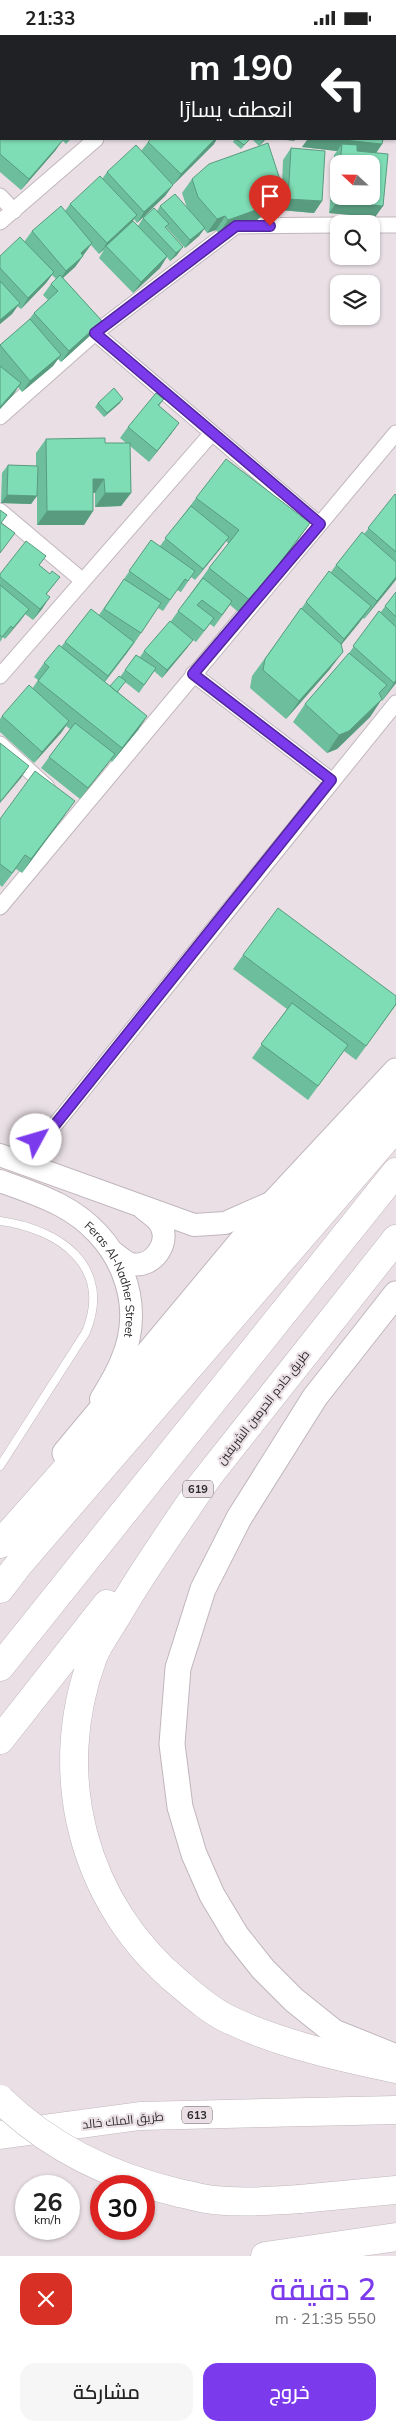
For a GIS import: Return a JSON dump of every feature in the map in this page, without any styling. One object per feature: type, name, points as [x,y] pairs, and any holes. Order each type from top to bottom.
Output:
[{"type":"highway","points":[[0,1544],[396,1097]]},
{"type":"highway","points":[[0,1589],[19,1563],[396,1127]]},
{"type":"highway","points":[[0,1667],[396,1172]]},
{"type":"highway","name":"طريق خادم الحرمين الشريفين","points":[[0,1740],[396,1239]]},
{"type":"highway","points":[[210,1474],[135,1585],[94,1655],[79,1708],[73,1750],[76,1799],[86,1845],[100,1883],[128,1930],[164,1971],[190,1993],[227,2018],[292,2042],[356,2061],[396,2069]]},
{"type":"highway","points":[[0,2099],[17,2116],[51,2141],[87,2162],[148,2186],[212,2200],[300,2199],[396,2191]]},
{"type":"highway","name":"طريق الملك خالد","points":[[0,2135],[140,2116],[396,2110]]},
{"type":"highway","points":[[265,2256],[396,2237]]},
{"type":"main road","points":[[0,1536],[86,1426],[275,1201],[396,1071]]},
{"type":"main road","points":[[396,1294],[315,1397],[239,1518],[208,1580],[188,1630],[178,1668],[172,1744],[180,1807],[194,1854],[212,1895],[236,1935],[263,1969],[294,2000],[334,2032],[396,2057]]},
{"type":"street","points":[[0,223],[95,140]]},
{"type":"street","points":[[0,196],[14,211]]},
{"type":"street","points":[[0,417],[95,333],[236,226],[330,225]]},
{"type":"street","points":[[380,225],[396,225]]},
{"type":"street","points":[[95,333],[320,524]]},
{"type":"street","points":[[0,676],[212,433]]},
{"type":"street","points":[[0,907],[73,810],[193,674],[396,433]]},
{"type":"street","points":[[0,511],[83,581]]},
{"type":"street","points":[[193,674],[331,780]]},
{"type":"street","points":[[4,1157],[50,1131],[331,780],[396,703]]},
{"type":"street","points":[[0,744],[55,794]]},
{"type":"street","points":[[4,1157],[142,1208],[194,1225],[224,1223],[275,1201]]},
{"type":"street","name":"Feras Al-Nadher Street","points":[[0,1181],[59,1204],[78,1215],[94,1228],[114,1253],[124,1273],[131,1319],[122,1362],[86,1426]]},
{"type":"street","points":[[114,1253],[124,1261],[142,1265],[153,1259],[159,1251],[164,1233],[160,1223],[142,1208]]},
{"type":"lane","points":[[0,1221],[32,1227],[64,1243],[86,1268],[93,1302],[92,1318],[86,1332],[0,1466]]},
{"type":"building","points":[[0,140],[63,140],[29,179],[0,154]]},
{"type":"building","points":[[150,140],[214,140],[181,174],[148,142]]},
{"type":"building","points":[[237,140],[249,140],[244,145]]},
{"type":"building","points":[[344,140],[383,140],[382,144]]},
{"type":"building","points":[[268,143],[284,192],[267,206],[228,220],[225,216],[217,219],[198,197],[192,179],[209,164]]},
{"type":"building","points":[[342,144],[357,145],[357,151],[388,154],[383,206],[372,205],[380,205],[380,155],[341,155]]},
{"type":"building","points":[[136,145],[173,185],[144,212],[107,172]]},
{"type":"building","points":[[291,148],[325,151],[322,201],[288,199]]},
{"type":"building","points":[[100,176],[137,215],[107,243],[70,204]]},
{"type":"building","points":[[175,194],[205,228],[190,240],[160,206]]},
{"type":"building","points":[[61,206],[92,243],[81,253],[83,256],[66,271],[32,231]]},
{"type":"building","points":[[154,208],[169,224],[165,227],[183,247],[176,253],[143,218]]},
{"type":"building","points":[[133,221],[167,256],[141,282],[106,246]]},
{"type":"building","points":[[20,237],[54,272],[28,298],[0,268],[0,256]]},
{"type":"building","points":[[60,275],[102,321],[69,351],[34,313],[58,291],[51,284]]},
{"type":"building","points":[[0,281],[20,303],[0,320]]},
{"type":"building","points":[[30,319],[61,355],[30,381],[0,345]]},
{"type":"building","points":[[0,366],[21,383],[0,407]]},
{"type":"building","points":[[114,388],[123,399],[107,413],[98,403]]},
{"type":"building","points":[[156,393],[164,399],[158,405],[179,423],[157,451],[128,427]]},
{"type":"building","points":[[105,438],[105,443],[130,443],[131,493],[105,493],[104,479],[93,479],[93,511],[47,511],[46,439]]},
{"type":"building","points":[[226,459],[310,523],[251,601],[209,568],[239,530],[196,498]]},
{"type":"building","points":[[8,465],[38,466],[37,496],[7,495]]},
{"type":"building","points":[[396,495],[396,552],[368,528]]},
{"type":"building","points":[[191,506],[229,537],[203,569],[165,538]]},
{"type":"building","points":[[0,510],[7,515],[1,523],[15,533],[0,553]]},
{"type":"building","points":[[362,532],[396,562],[396,577],[377,601],[336,565]]},
{"type":"building","points":[[151,540],[195,571],[188,581],[185,579],[170,600],[129,571]]},
{"type":"building","points":[[26,541],[46,556],[39,565],[50,574],[52,571],[60,577],[46,594],[50,597],[40,609],[0,577],[0,574]]},
{"type":"building","points":[[329,571],[371,606],[344,639],[306,602]]},
{"type":"building","points":[[203,578],[232,601],[222,615],[202,600],[197,605],[214,618],[204,631],[178,611]]},
{"type":"building","points":[[124,579],[161,603],[141,633],[104,609]]},
{"type":"building","points":[[0,585],[29,609],[13,628],[11,626],[2,637],[0,635]]},
{"type":"building","points":[[396,592],[396,617],[385,606]]},
{"type":"building","points":[[301,608],[341,644],[343,652],[299,701],[263,670],[265,659]]},
{"type":"building","points":[[91,609],[134,642],[108,676],[65,642]]},
{"type":"building","points":[[379,611],[396,627],[396,680],[394,683],[353,646]]},
{"type":"building","points":[[170,621],[193,640],[167,670],[144,651]]},
{"type":"building","points":[[59,645],[147,716],[122,748],[38,681],[49,667],[44,663]]},
{"type":"building","points":[[349,653],[387,685],[379,693],[382,699],[349,731],[339,735],[305,704]]},
{"type":"building","points":[[136,655],[156,668],[144,685],[125,670]]},
{"type":"building","points":[[119,676],[126,681],[117,692],[110,686]]},
{"type":"building","points":[[29,685],[69,721],[42,752],[2,716]]},
{"type":"building","points":[[75,723],[115,754],[88,788],[49,757]]},
{"type":"building","points":[[0,743],[29,766],[0,802]]},
{"type":"building","points":[[35,771],[75,801],[31,859],[25,855],[12,873],[0,864],[0,819]]},
{"type":"building","points":[[278,908],[396,996],[396,1004],[366,1046],[243,955]]},
{"type":"building","points":[[292,1003],[348,1045],[318,1086],[261,1044]]},
{"type":"route","points":[[36,1140],[50,1131],[331,780],[193,674],[320,524],[95,333],[236,226],[270,226]]}]
